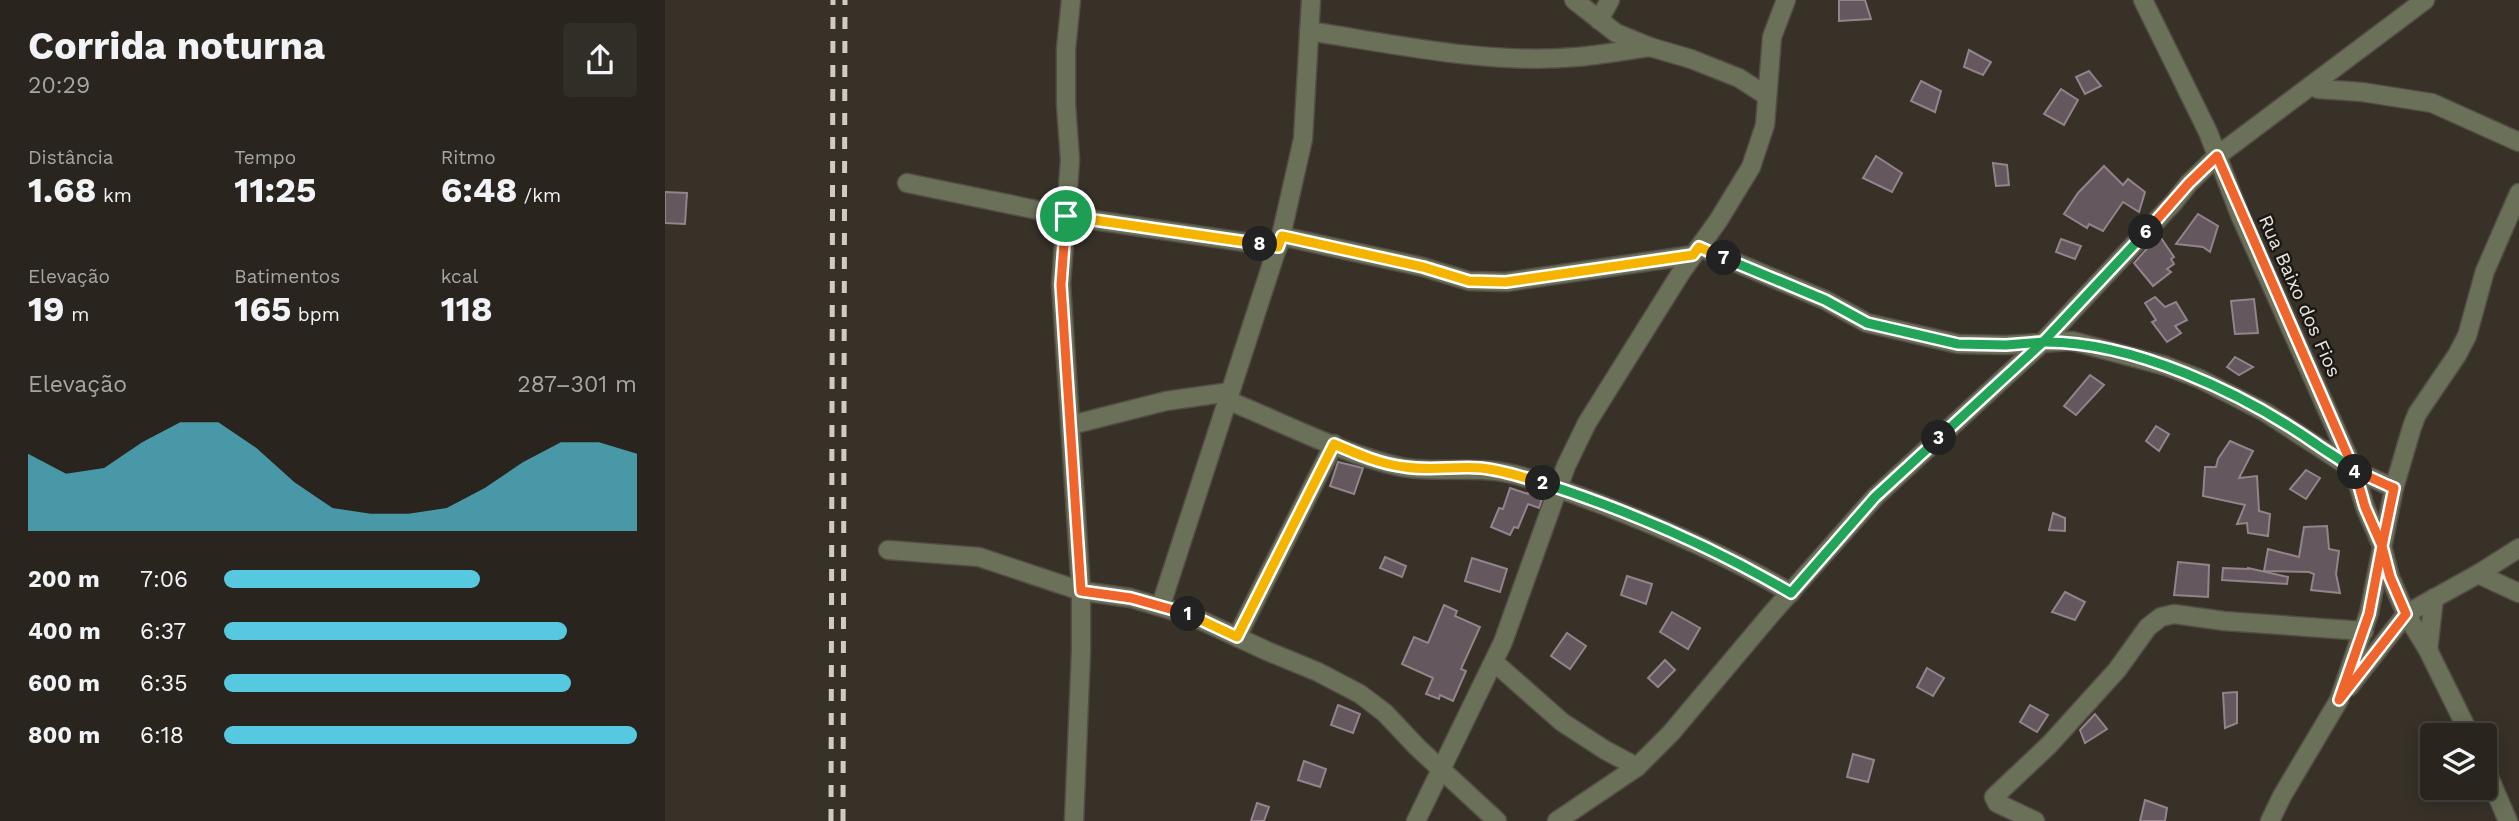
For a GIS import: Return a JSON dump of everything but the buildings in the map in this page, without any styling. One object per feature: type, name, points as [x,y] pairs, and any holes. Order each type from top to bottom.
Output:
[{"type":"street","points":[[1071,0],[1066,50],[1070,160],[1061,285],[1081,591],[1074,821]]},
{"type":"street","points":[[1161,605],[1280,242],[1303,139],[1311,0]]},
{"type":"street","points":[[1574,0],[1616,33],[1739,78],[1767,96]]},
{"type":"street","points":[[1599,20],[1609,0]]},
{"type":"street","points":[[1416,821],[1494,662],[1558,488],[1587,423],[1751,167],[1765,125],[1772,37],[1786,0]]},
{"type":"street","name":"Rua Baixo dos Fios","points":[[2143,0],[2183,78],[2354,470],[2365,507],[2382,546],[2390,577],[2406,614],[2428,650]]},
{"type":"street","points":[[1557,821],[1637,767],[1671,733],[1875,497],[2043,342],[2217,156],[2425,0]]},
{"type":"street","points":[[1309,31],[1445,52],[1510,57],[1574,58],[1650,47]]},
{"type":"street","points":[[2312,85],[2318,89],[2363,92],[2432,103],[2519,142]]},
{"type":"street","points":[[907,183],[1066,216],[1280,242],[1411,264],[1469,281],[1506,282],[1696,251],[1825,300],[1867,323],[1958,344],[2006,345],[2072,341],[2166,366],[2200,379],[2281,421],[2354,470],[2394,488]]},
{"type":"street","points":[[2339,700],[2364,631],[2394,488],[2417,414],[2467,336],[2485,271],[2519,193]]},
{"type":"street","points":[[1070,425],[1166,401],[1229,396],[1368,458],[1403,467],[1434,470],[1479,468],[1514,474],[1558,488],[1669,531],[1741,564],[1791,593]]},
{"type":"street","points":[[1237,637],[1334,444]]},
{"type":"street","points":[[2270,821],[2339,700],[2406,614],[2478,575],[2519,548]]},
{"type":"street","points":[[888,550],[979,557],[1081,591],[1161,605],[1318,672],[1360,694],[1385,713],[1417,747],[1497,821]]},
{"type":"street","points":[[2478,575],[2519,593]]},
{"type":"street","points":[[2434,598],[2428,650],[2464,723]]},
{"type":"street","points":[[2035,821],[1997,803],[1994,797],[2050,744],[2117,670],[2148,627],[2161,617],[2173,614],[2224,621],[2364,631]]},
{"type":"street","points":[[1494,662],[1562,722],[1637,767]]},
{"type":"street","points":[[2497,799],[2505,819]]},
{"type":"railway","points":[[831,821],[833,0]]},
{"type":"railway","points":[[843,821],[845,0]]},
{"type":"route","points":[[1066,216],[1061,285],[1081,591],[1161,605],[1237,637],[1334,444],[1368,458],[1403,467],[1434,470],[1479,468],[1514,474],[1558,488],[1669,531],[1741,564],[1791,593],[1875,497],[2043,342],[2072,341],[2166,366],[2200,379],[2281,421],[2354,470],[2365,507],[2382,546],[2369,614],[2339,700],[2406,614],[2390,577],[2382,546],[2394,488],[2354,470],[2217,156],[2043,342],[2006,345],[1958,344],[1867,323],[1825,300],[1699,247],[1693,255],[1506,282],[1469,281],[1365,253],[1282,236],[1278,247],[1066,216]]}]
